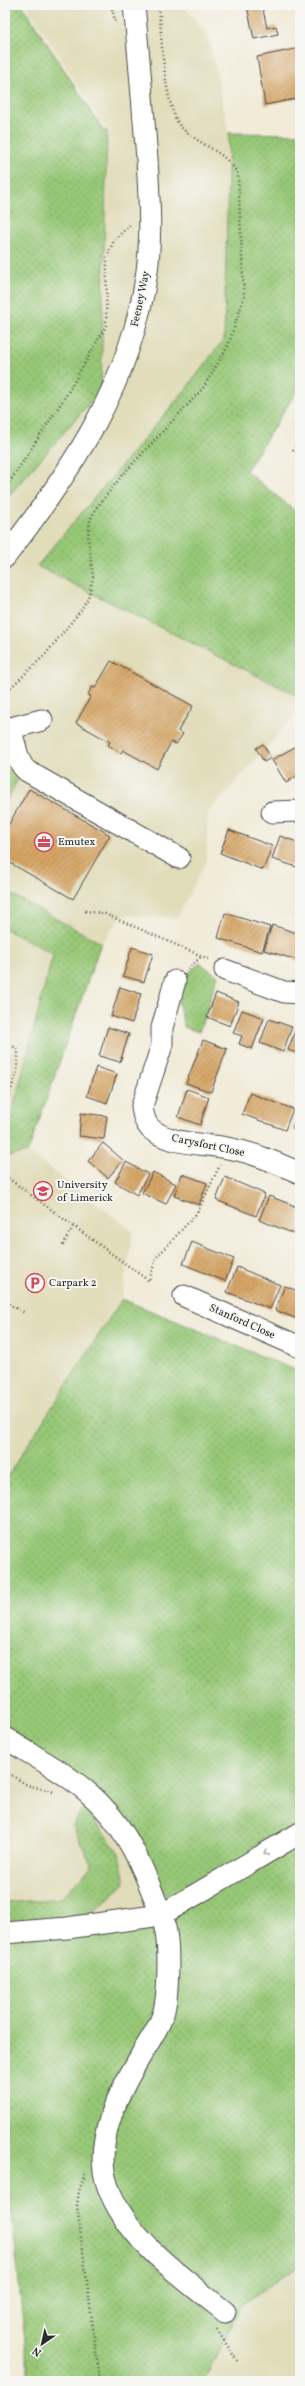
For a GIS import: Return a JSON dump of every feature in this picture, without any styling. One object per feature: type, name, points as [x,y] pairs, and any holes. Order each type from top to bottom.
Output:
[{"type":"street","name":"Feeney Way","points":[[5,557],[76,457],[101,416],[130,346],[140,308],[147,271],[150,232],[145,133],[134,5]]},
{"type":"street","points":[[42,720],[6,728],[14,741],[21,766],[27,771],[179,858]]},
{"type":"street","points":[[272,812],[300,811]]},
{"type":"street","points":[[219,965],[284,992],[300,993]]},
{"type":"street","name":"Carysfort Close","points":[[175,981],[162,1028],[162,1045],[142,1106],[143,1117],[155,1132],[167,1137],[228,1148],[270,1161],[300,1173]]},
{"type":"street","name":"Stanford Close","points":[[184,1296],[300,1347]]},
{"type":"street","points":[[5,1738],[84,1790],[119,1824],[142,1866],[161,1915],[166,1932],[167,1974],[164,2011],[118,2099],[105,2144],[104,2169],[108,2186],[118,2211],[134,2232],[225,2312]]},
{"type":"street","points":[[5,1933],[67,1928],[161,1915],[300,1833]]},
{"type":"path","points":[[111,5],[117,26]]},
{"type":"path","points":[[5,693],[45,655],[81,610],[88,598],[93,577],[88,537],[90,520],[97,507],[125,472],[203,388],[228,346],[244,296],[238,175],[233,165],[193,138],[173,115],[159,5]]},
{"type":"path","points":[[5,490],[66,394],[106,326],[107,257],[114,240],[130,226],[133,220]]},
{"type":"path","points":[[293,451],[300,440]]},
{"type":"path","points":[[85,911],[103,913],[219,965]]},
{"type":"path","points":[[5,1038],[18,1051],[17,1071],[5,1108]]},
{"type":"path","points":[[5,1176],[149,1281],[156,1258],[197,1213],[228,1148]]},
{"type":"path","points":[[63,1245],[73,1227]]},
{"type":"path","points":[[5,1302],[25,1313]]},
{"type":"path","points":[[5,1772],[27,1785],[56,1792]]},
{"type":"shaded area","name":"University of Limerick","points":[[26,5],[183,5],[209,37],[229,133],[300,134],[300,386],[246,471],[300,515],[300,709],[208,813],[206,862],[177,918],[122,915],[101,943],[28,1152],[133,1231],[122,1299],[300,1392],[300,2381],[92,2381],[5,1942],[5,500],[101,390],[107,131]]},
{"type":"green space","points":[[5,5],[22,5],[104,131],[107,131],[101,390],[5,500]]},
{"type":"green space","points":[[229,133],[300,134],[300,386],[246,471],[300,515],[300,697],[37,566],[185,390],[224,339]]},
{"type":"green space","points":[[5,758],[8,769],[18,779],[5,804]]},
{"type":"green space","points":[[5,891],[101,943],[28,1152],[5,1157],[5,1140],[53,954],[5,929]]},
{"type":"green space","points":[[200,963],[218,976],[199,1032],[184,1027],[178,1001],[179,981]]},
{"type":"green space","points":[[122,1299],[300,1372],[300,2265],[242,2304],[204,2381],[29,2381],[5,2147],[5,1903],[61,1898],[92,1866],[73,1826],[83,1806],[119,1853],[125,1883],[86,1919],[178,1917],[137,1842],[5,1729],[5,1480]]},
{"type":"building","points":[[262,5],[267,28],[276,26],[278,34],[254,39],[247,6]]},
{"type":"building","points":[[300,48],[300,98],[265,105],[257,57]]},
{"type":"building","points":[[111,661],[193,706],[178,731],[183,734],[176,744],[171,742],[157,769],[123,750],[121,753],[108,745],[110,742],[76,723],[91,696],[88,695],[92,687],[95,688]]},
{"type":"building","points":[[263,744],[271,758],[264,762],[256,748]]},
{"type":"building","points":[[300,744],[300,774],[286,783],[272,760]]},
{"type":"building","points":[[29,789],[110,835],[73,899],[5,860],[5,831]]},
{"type":"building","points":[[229,830],[272,846],[263,870],[220,853]]},
{"type":"building","points":[[280,836],[300,843],[300,868],[272,859]]},
{"type":"building","points":[[225,913],[270,927],[262,952],[218,938]]},
{"type":"building","points":[[272,925],[300,934],[300,961],[264,950]]},
{"type":"building","points":[[132,947],[153,954],[144,982],[123,976]]},
{"type":"building","points":[[120,987],[141,994],[132,1023],[111,1016]]},
{"type":"building","points":[[216,993],[239,1002],[230,1026],[207,1017]]},
{"type":"building","points":[[242,1010],[264,1018],[252,1049],[239,1044],[242,1036],[233,1033]]},
{"type":"building","points":[[269,1019],[292,1027],[283,1052],[260,1043]]},
{"type":"building","points":[[297,1026],[300,1027],[300,1054],[288,1050]]},
{"type":"building","points":[[108,1027],[129,1034],[120,1062],[99,1056]]},
{"type":"building","points":[[203,1040],[227,1049],[211,1092],[186,1083]]},
{"type":"building","points":[[96,1067],[117,1074],[107,1103],[87,1096]]},
{"type":"building","points":[[187,1089],[209,1097],[200,1125],[178,1117]]},
{"type":"building","points":[[250,1093],[293,1109],[285,1130],[242,1114]]},
{"type":"building","points":[[300,1110],[300,1132],[293,1129]]},
{"type":"building","points":[[81,1113],[107,1116],[104,1139],[79,1136]]},
{"type":"building","points":[[103,1143],[123,1160],[108,1178],[88,1161]]},
{"type":"building","points":[[126,1162],[148,1174],[137,1195],[115,1182]]},
{"type":"building","points":[[153,1172],[176,1184],[166,1204],[142,1193]]},
{"type":"building","points":[[182,1174],[207,1183],[199,1205],[174,1196]]},
{"type":"building","points":[[225,1177],[265,1194],[256,1216],[216,1200]]},
{"type":"building","points":[[269,1196],[300,1208],[300,1236],[259,1220]]},
{"type":"building","points":[[192,1242],[234,1259],[225,1281],[183,1264]]},
{"type":"building","points":[[237,1267],[280,1285],[270,1309],[227,1292]]},
{"type":"building","points":[[285,1286],[300,1292],[300,1320],[275,1310]]},
{"type":"place","name":"Emutex","points":[[44,842]]},
{"type":"place","name":"University of Limerick","points":[[43,1191]]},
{"type":"place","name":"Carpark 2","points":[[35,1283]]}]
